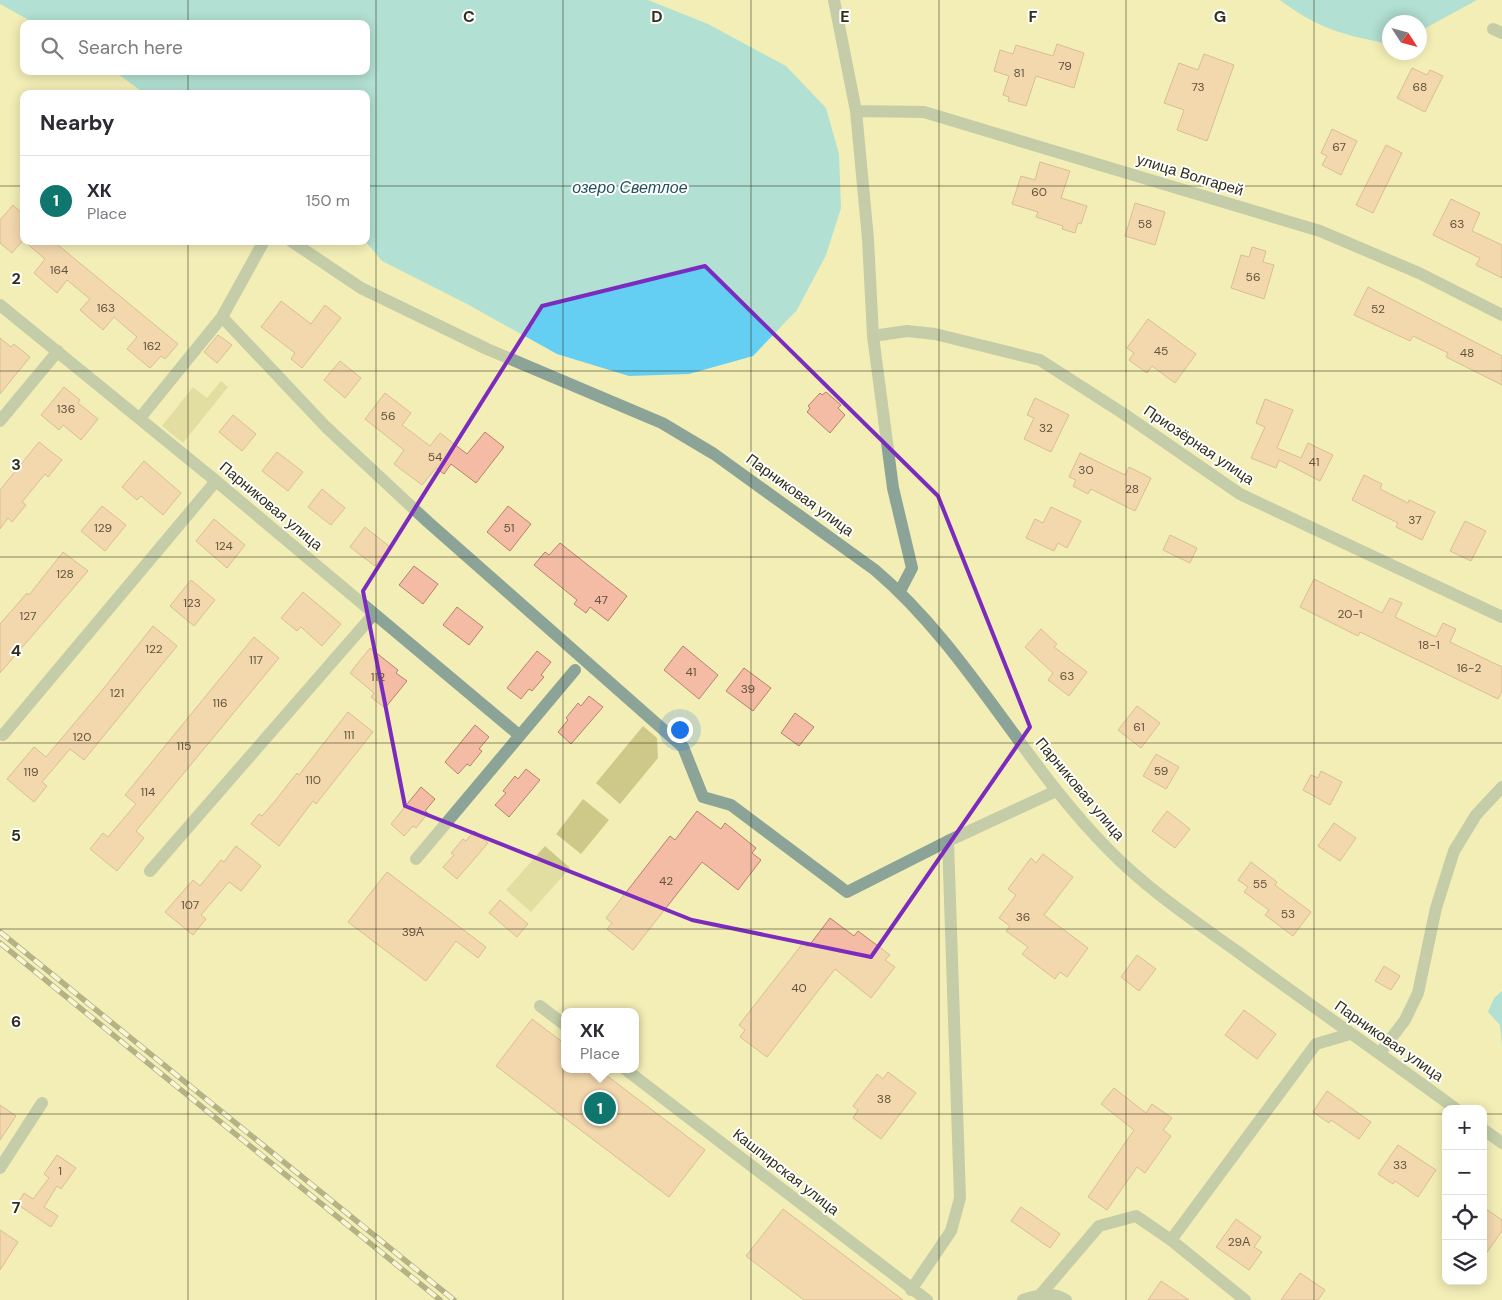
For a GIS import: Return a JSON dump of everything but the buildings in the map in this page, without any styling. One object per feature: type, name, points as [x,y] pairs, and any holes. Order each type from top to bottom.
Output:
[{"type":"street","points":[[834,0],[856,111],[868,240],[873,336],[893,488],[912,568],[900,591]]},
{"type":"street","name":"улица Волгарей","points":[[856,111],[924,112],[1320,230],[1419,273],[1502,315]]},
{"type":"street","points":[[140,418],[222,317],[262,245]]},
{"type":"street","name":"Парниковая улица","points":[[297,245],[361,288],[487,349],[662,423],[714,454],[875,570],[900,591],[951,652],[1056,790],[1109,850],[1156,892],[1451,1105]]},
{"type":"street","name":"Парниковая улица","points":[[0,304],[216,481],[373,615],[519,735]]},
{"type":"street","points":[[222,317],[326,427],[428,522],[683,747],[703,797],[731,805],[846,892],[1056,790]]},
{"type":"street","name":"Приозёрная улица","points":[[873,336],[907,331],[935,334],[1040,360],[1124,414],[1240,494],[1502,617]]},
{"type":"street","points":[[0,421],[58,352]]},
{"type":"street","points":[[3,735],[216,481]]},
{"type":"street","points":[[150,872],[373,615]]},
{"type":"street","points":[[416,859],[575,670]]},
{"type":"street","points":[[1380,1053],[1405,1020],[1418,993],[1436,908],[1454,850],[1476,815],[1502,787]]},
{"type":"street","points":[[911,1290],[951,1231],[960,1198],[948,841]]},
{"type":"street","points":[[540,1006],[561,1022]]},
{"type":"street","points":[[1171,1240],[1316,1044],[1350,1034]]},
{"type":"street","name":"Кашпирская улица","points":[[630,1073],[911,1290],[927,1300]]},
{"type":"street","points":[[0,1168],[42,1103]]},
{"type":"street","points":[[1487,1132],[1502,1143]]},
{"type":"street","points":[[1041,1294],[1099,1226],[1136,1216],[1171,1240],[1245,1300]]},
{"type":"street","points":[[1023,1300],[1041,1294],[1058,1295],[1066,1300]]},
{"type":"highlighted area","points":[[705,266],[938,496],[1030,727],[871,957],[692,920],[405,806],[363,591],[542,306]]},
{"type":"shaded area","points":[[221,381],[228,387],[183,443],[162,426],[193,387],[207,398]]},
{"type":"shaded area","points":[[643,726],[657,738],[658,758],[620,804],[596,783]]},
{"type":"shaded area","points":[[583,799],[609,820],[581,854],[556,834]]},
{"type":"shaded area","points":[[545,846],[570,868],[531,912],[506,890]]},
{"type":"water","name":"озеро Светлое","points":[[0,0],[648,0],[708,24],[786,66],[826,108],[839,154],[841,208],[826,255],[797,310],[753,356],[689,374],[629,376],[557,354],[467,304],[382,261],[368,245],[370,245],[370,90],[140,90],[119,75],[370,75],[370,20],[29,20],[0,4]]},
{"type":"water","points":[[1280,0],[1477,0],[1427,27],[1427,15],[1382,15],[1382,42],[1332,30],[1294,10]]},
{"type":"water","points":[[1502,991],[1502,1046],[1500,1025],[1488,1012],[1494,998]]},
{"type":"railway","points":[[0,932],[454,1300]]},
{"type":"railway","points":[[0,943],[440,1300]]},
{"type":"place","name":"ХК","points":[[600,1108]]}]
